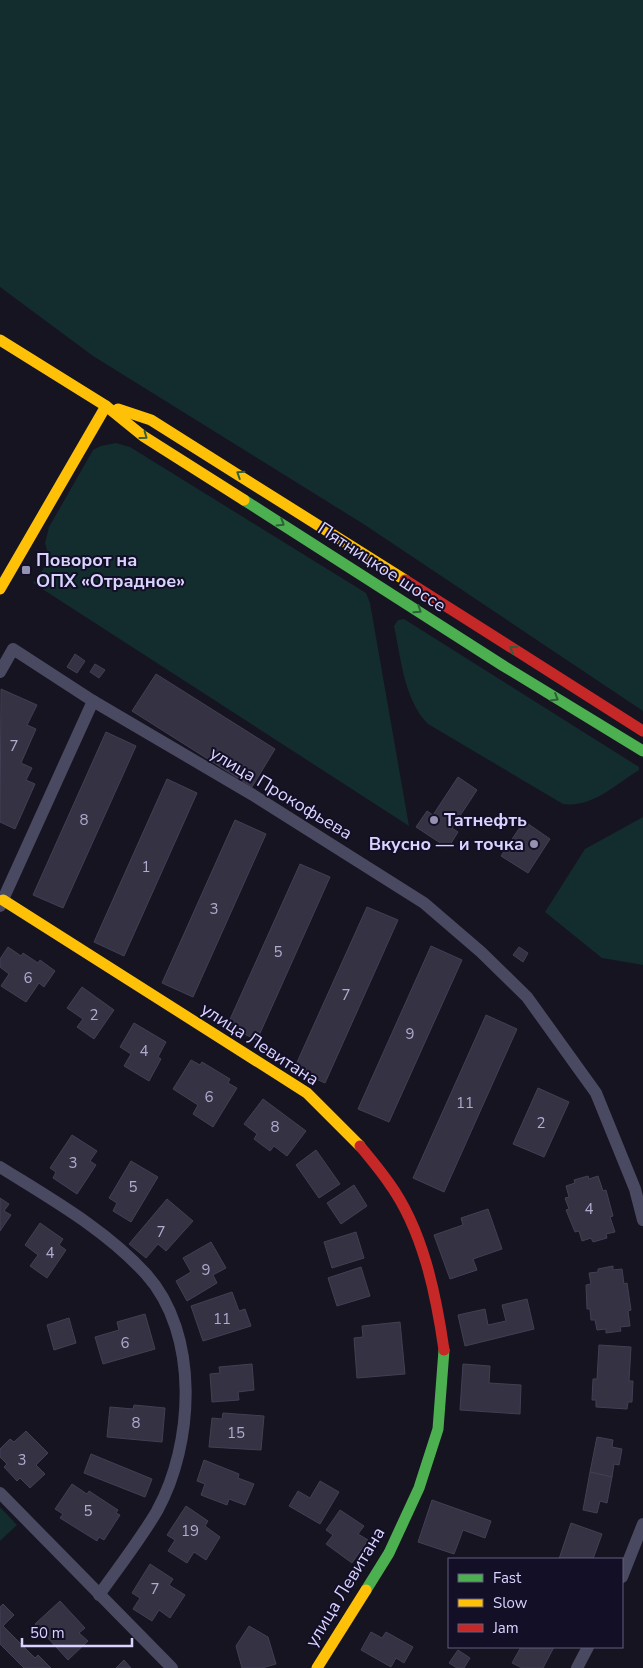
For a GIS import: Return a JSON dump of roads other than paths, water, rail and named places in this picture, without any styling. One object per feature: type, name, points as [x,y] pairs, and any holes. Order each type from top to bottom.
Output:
[{"type":"main road","name":"Пятницкое шоссе","points":[[0,340],[106,406],[143,436],[502,665],[643,752]]},
{"type":"main road","name":"Пятницкое шоссе","points":[[106,406],[151,420],[211,456],[643,731]]},
{"type":"main road","points":[[0,590],[106,406]]},
{"type":"main road","name":"улица Левитана","points":[[1,903],[307,1093],[354,1139],[390,1184],[417,1236],[436,1295],[445,1356],[438,1429],[419,1488],[389,1553],[317,1668]]},
{"type":"street","name":"улица Прокофьева","points":[[0,672],[13,649],[93,701],[253,795],[424,902],[527,997],[596,1094],[635,1188],[643,1220]]},
{"type":"street","points":[[1,903],[93,701]]},
{"type":"street","points":[[0,1167],[94,1226],[146,1274],[164,1298],[178,1336],[183,1361],[186,1398],[178,1460],[157,1511],[99,1595]]},
{"type":"street","points":[[0,1493],[172,1668]]},
{"type":"street","points":[[623,1574],[643,1524]]},
{"type":"street","points":[[577,1668],[587,1648]]},
{"type":"place","name":"Поворот на ОПХ «Отрадное»","points":[[26,570]]},
{"type":"place","name":"Татнефть","points":[[434,820]]},
{"type":"place","name":"Вкусно — и точка","points":[[534,844]]}]
